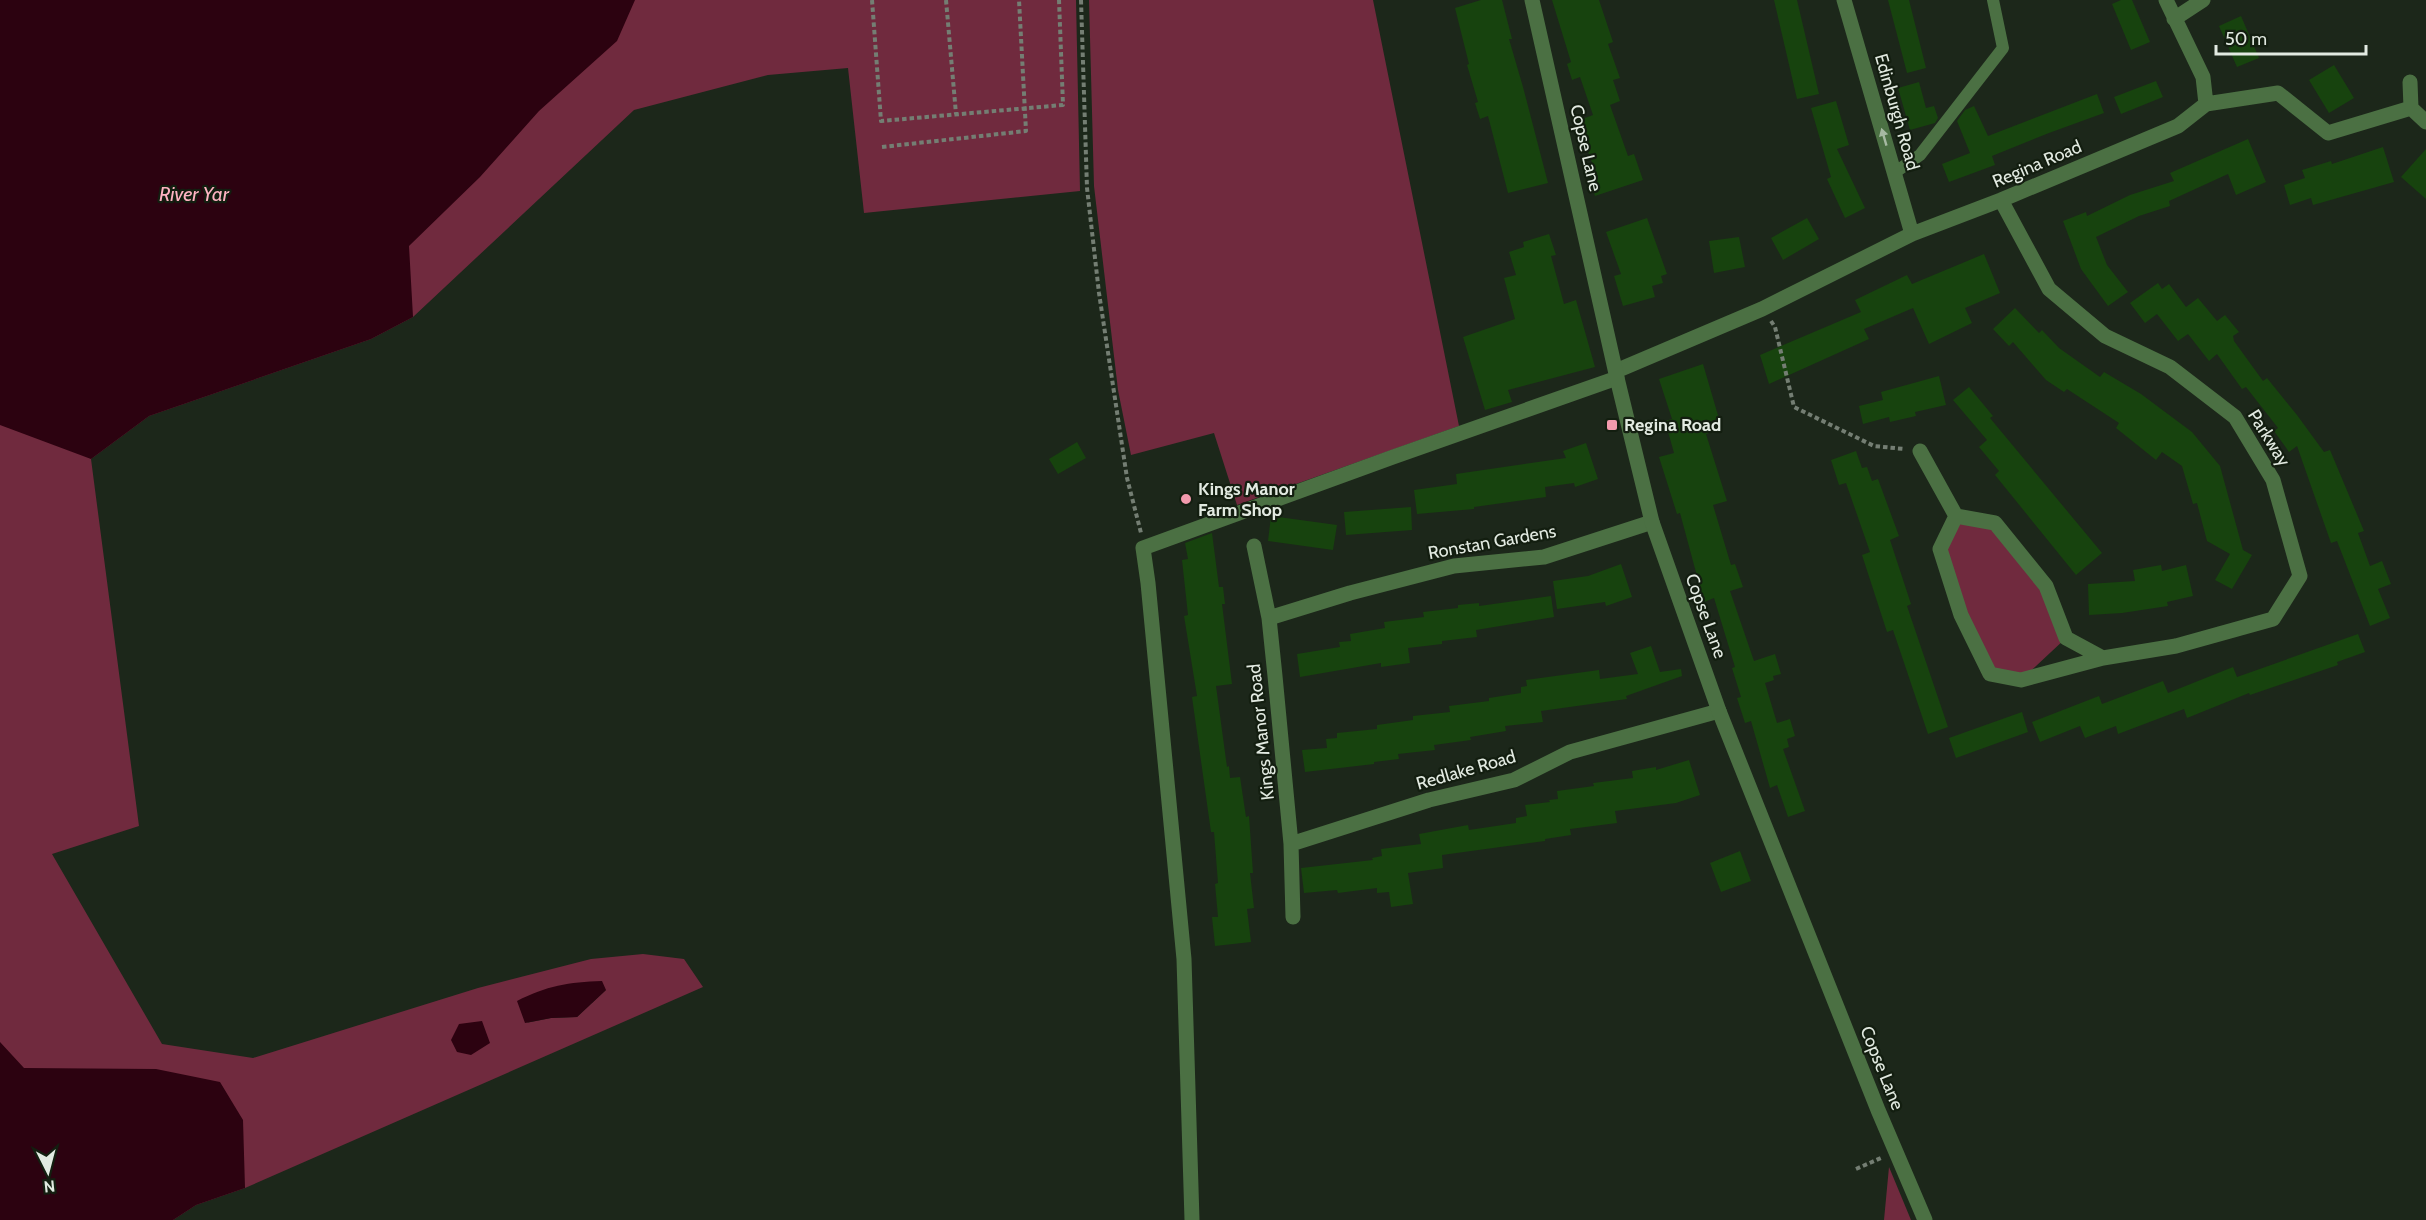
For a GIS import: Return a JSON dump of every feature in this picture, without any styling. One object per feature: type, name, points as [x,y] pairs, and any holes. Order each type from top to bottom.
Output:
[{"type":"street","name":"Copse Lane","points":[[1532,0],[1652,522],[1719,711],[1924,1220]]},
{"type":"street","name":"Edinburgh Road","points":[[1844,0],[1912,234]]},
{"type":"street","points":[[2166,0],[2203,77],[2206,104],[2278,93],[2328,133],[2411,108]]},
{"type":"street","points":[[2174,19],[2203,0]]},
{"type":"street","points":[[2410,82],[2411,108],[2426,122]]},
{"type":"street","name":"Regina Road","points":[[1143,548],[1617,375],[1761,309],[1912,234],[2001,200],[2178,126],[2206,104]]},
{"type":"street","name":"Parkway","points":[[1956,516],[1940,549],[1961,615],[1990,674],[2021,680],[2103,658],[2176,646],[2273,620],[2300,576],[2273,480],[2235,417],[2170,367],[2105,336],[2049,289],[2001,200]]},
{"type":"street","points":[[1920,451],[1956,516],[1995,523],[2046,586],[2066,638],[2103,658]]},
{"type":"street","name":"Ronstan Gardens","points":[[1269,618],[1350,593],[1454,566],[1544,556],[1652,522]]},
{"type":"street","name":"Kings Manor Road","points":[[1254,546],[1269,618],[1291,844],[1293,917]]},
{"type":"street","points":[[1143,548],[1184,959],[1192,1220]]},
{"type":"street","name":"Redlake Road","points":[[1291,844],[1429,800],[1514,780],[1570,752],[1719,711]]},
{"type":"lane","points":[[1894,173],[1920,155],[2003,48],[1993,0]]},
{"type":"path","points":[[872,0],[880,121],[1063,105],[1059,0]]},
{"type":"path","points":[[946,0],[956,114]]},
{"type":"path","points":[[882,147],[1026,131],[1019,0]]},
{"type":"path","points":[[1081,0],[1088,188],[1096,270],[1113,392],[1143,548]]},
{"type":"path","points":[[1761,309],[1775,327],[1794,407],[1874,446],[1920,451]]},
{"type":"path","points":[[1856,1169],[1896,1152]]},
{"type":"shaded area","points":[[403,0],[1076,0],[1080,191],[864,213],[848,68],[768,75],[634,110],[413,317],[371,339],[149,416],[91,459],[139,826],[52,854],[162,1044],[253,1058],[478,988],[591,959],[643,954],[684,959],[703,987],[245,1188],[196,1205],[173,1220],[0,1220],[0,355]],"holes":[[[606,990],[577,1017],[551,1018],[526,1023]]]},
{"type":"shaded area","points":[[1089,0],[1373,0],[1459,426],[1237,505],[1214,433],[1131,455],[1118,390],[1094,186]]},
{"type":"shaded area","points":[[1956,516],[1995,523],[2046,586],[2066,638],[2021,680],[1990,674],[1940,549]]},
{"type":"shaded area","points":[[1889,1167],[1911,1220],[1884,1220]]},
{"type":"water","name":"River Yar","points":[[0,0],[635,0],[617,41],[539,111],[480,177],[409,246],[413,317],[371,339],[149,416],[91,459],[0,425]]},
{"type":"water","points":[[602,981],[606,990],[577,1017],[551,1018],[525,1023],[517,1001],[558,986]]},
{"type":"water","points":[[482,1021],[490,1043],[471,1055],[457,1052],[451,1040],[459,1024]]},
{"type":"water","points":[[0,1042],[24,1068],[156,1069],[220,1082],[243,1120],[245,1188],[196,1205],[173,1220],[0,1220]]},
{"type":"building","points":[[1481,0],[1502,0],[1512,39],[1509,39],[1548,183],[1508,193],[1488,116],[1480,119],[1475,103],[1478,102],[1467,65],[1469,64],[1455,8]]},
{"type":"building","points":[[1552,0],[1599,0],[1613,42],[1608,44],[1620,78],[1613,80],[1620,101],[1610,105],[1628,156],[1634,154],[1643,180],[1595,196],[1587,170],[1594,168],[1577,121],[1593,115],[1580,77],[1572,80],[1567,64],[1571,62]]},
{"type":"building","points":[[1774,0],[1797,0],[1819,94],[1797,99]]},
{"type":"building","points":[[1888,0],[1909,0],[1926,68],[1907,73]]},
{"type":"building","points":[[2121,0],[2132,0],[2150,42],[2131,50],[2112,4]]},
{"type":"building","points":[[2241,16],[2259,58],[2237,67],[2219,26]]},
{"type":"building","points":[[2334,65],[2354,98],[2329,113],[2309,80]]},
{"type":"building","points":[[2156,81],[2163,97],[2121,114],[2114,97]]},
{"type":"building","points":[[1919,82],[1926,108],[1934,106],[1938,118],[1935,123],[1910,130],[1898,88]]},
{"type":"building","points":[[2097,94],[2104,113],[1992,156],[1995,165],[1949,182],[1942,164],[1970,153],[1957,121],[1965,110],[1974,106],[1988,136]]},
{"type":"building","points":[[1836,101],[1849,145],[1837,149],[1865,208],[1845,218],[1827,179],[1831,177],[1811,108]]},
{"type":"building","points":[[2248,139],[2266,182],[2236,195],[2228,174],[2169,201],[2170,206],[2139,216],[2096,237],[2107,265],[2128,292],[2108,306],[2081,269],[2063,221],[2086,212],[2087,216],[2130,195],[2174,181],[2170,173]]},
{"type":"building","points":[[2383,147],[2394,182],[2313,205],[2311,198],[2290,205],[2284,185],[2305,178],[2302,170],[2331,161],[2332,164]]},
{"type":"building","points":[[2426,149],[2426,199],[2401,177]]},
{"type":"building","points":[[1647,218],[1667,274],[1661,276],[1663,283],[1652,286],[1655,297],[1623,306],[1614,276],[1621,274],[1606,232]]},
{"type":"building","points":[[1807,218],[1819,239],[1783,260],[1771,238]]},
{"type":"building","points":[[1549,234],[1556,255],[1551,256],[1564,304],[1576,300],[1595,367],[1508,390],[1512,402],[1485,410],[1463,337],[1515,319],[1504,278],[1516,275],[1509,252],[1524,247],[1523,242]]},
{"type":"building","points":[[1739,237],[1745,267],[1714,273],[1709,241]]},
{"type":"building","points":[[1984,254],[2000,293],[1965,308],[1972,323],[1929,344],[1913,308],[1864,329],[1869,339],[1769,384],[1760,355],[1861,312],[1855,300],[1907,275],[1912,284]]},
{"type":"building","points":[[2158,283],[2162,289],[2169,284],[2186,307],[2198,298],[2217,321],[2225,315],[2239,332],[2233,336],[2234,341],[2263,381],[2267,378],[2324,452],[2330,450],[2364,531],[2358,533],[2370,566],[2382,561],[2391,584],[2378,589],[2390,618],[2370,626],[2337,541],[2331,543],[2297,446],[2289,452],[2274,431],[2278,428],[2246,387],[2242,389],[2217,354],[2209,361],[2188,334],[2178,341],[2157,314],[2145,323],[2130,303]]},
{"type":"building","points":[[2015,308],[2039,333],[2042,330],[2059,348],[2100,377],[2104,372],[2141,394],[2192,432],[2220,466],[2243,550],[2252,555],[2232,589],[2215,580],[2230,554],[2207,541],[2197,503],[2193,504],[2182,466],[2162,452],[2156,460],[2116,428],[2119,423],[2067,389],[2064,392],[2046,380],[2013,342],[2009,346],[1993,329]]},
{"type":"building","points":[[1703,364],[1722,429],[1706,434],[1727,501],[1713,505],[1731,565],[1735,564],[1743,587],[1730,591],[1754,661],[1775,654],[1781,674],[1773,676],[1774,680],[1765,683],[1777,723],[1790,719],[1795,736],[1787,739],[1789,747],[1783,749],[1805,811],[1788,817],[1777,785],[1770,788],[1751,721],[1745,723],[1737,698],[1741,697],[1732,668],[1735,667],[1714,598],[1704,602],[1680,513],[1677,514],[1659,457],[1674,453],[1665,421],[1672,419],[1659,379]]},
{"type":"building","points":[[1939,376],[1946,405],[1915,412],[1916,416],[1890,422],[1889,417],[1863,424],[1859,406],[1883,400],[1881,392]]},
{"type":"building","points":[[1969,387],[1993,416],[1990,418],[2102,553],[2076,575],[1995,475],[1999,471],[1979,447],[1987,440],[1953,400]]},
{"type":"building","points":[[1077,442],[1086,458],[1058,474],[1049,459]]},
{"type":"building","points":[[1586,443],[1598,479],[1575,487],[1574,483],[1545,487],[1546,497],[1474,507],[1474,509],[1417,514],[1414,490],[1457,484],[1456,474],[1566,458],[1563,451]]},
{"type":"building","points":[[1856,451],[1862,468],[1867,467],[1872,481],[1878,479],[1899,536],[1890,540],[1911,604],[1907,606],[1948,727],[1928,734],[1893,630],[1887,632],[1862,555],[1870,552],[1846,483],[1839,485],[1831,460]]},
{"type":"building","points":[[1411,507],[1412,530],[1346,535],[1344,512]]},
{"type":"building","points":[[1271,516],[1337,525],[1333,550],[1268,541]]},
{"type":"building","points":[[1212,533],[1219,587],[1223,587],[1225,604],[1222,604],[1232,684],[1216,686],[1227,767],[1229,766],[1230,778],[1240,777],[1246,817],[1249,816],[1253,873],[1250,873],[1254,908],[1247,909],[1251,942],[1215,946],[1212,917],[1218,917],[1215,884],[1218,883],[1214,832],[1211,832],[1192,697],[1197,696],[1184,616],[1188,615],[1182,560],[1188,559],[1185,543]]},
{"type":"building","points":[[1621,564],[1632,597],[1606,606],[1605,602],[1557,609],[1553,581],[1588,576]]},
{"type":"building","points":[[2161,565],[2162,571],[2186,565],[2193,596],[2167,602],[2168,606],[2089,615],[2088,584],[2135,581],[2133,570]]},
{"type":"building","points":[[1551,596],[1554,617],[1476,630],[1477,637],[1408,648],[1410,663],[1381,667],[1381,663],[1300,677],[1297,654],[1340,647],[1339,642],[1351,641],[1350,634],[1385,628],[1384,622],[1424,617],[1423,612],[1458,608],[1458,605],[1479,603],[1479,606]]},
{"type":"building","points":[[2358,634],[2365,652],[2337,662],[2338,665],[2250,695],[2249,693],[2187,718],[2184,709],[2118,734],[2116,726],[2085,738],[2080,726],[2040,742],[2032,722],[2099,696],[2102,704],[2163,681],[2168,693],[2233,667],[2237,677]]},
{"type":"building","points":[[1651,646],[1660,672],[1681,669],[1682,676],[1626,696],[1627,699],[1541,711],[1543,722],[1505,726],[1506,731],[1470,737],[1471,740],[1434,745],[1435,750],[1398,754],[1399,759],[1374,762],[1374,764],[1305,772],[1302,750],[1327,748],[1326,739],[1337,738],[1337,733],[1377,729],[1377,725],[1413,720],[1413,716],[1450,712],[1449,706],[1489,701],[1489,698],[1521,693],[1521,687],[1527,686],[1526,680],[1599,670],[1600,679],[1638,674],[1630,653]]},
{"type":"building","points":[[2022,712],[2028,732],[1956,758],[1949,738]]},
{"type":"building","points":[[1689,760],[1700,795],[1676,803],[1615,811],[1617,823],[1570,829],[1571,835],[1545,839],[1545,841],[1442,855],[1443,868],[1408,873],[1413,904],[1391,907],[1389,892],[1377,893],[1377,888],[1338,893],[1337,890],[1304,893],[1301,868],[1373,860],[1372,858],[1382,856],[1381,849],[1421,844],[1419,834],[1468,825],[1469,830],[1516,823],[1516,818],[1527,816],[1525,805],[1558,799],[1557,791],[1594,786],[1593,783],[1633,778],[1632,771],[1656,767],[1656,770]]},
{"type":"building","points":[[1740,851],[1751,881],[1721,892],[1710,863]]},
{"type":"place","name":"Regina Road","points":[[1612,425]]},
{"type":"place","name":"Kings Manor Farm Shop","points":[[1186,499]]}]
